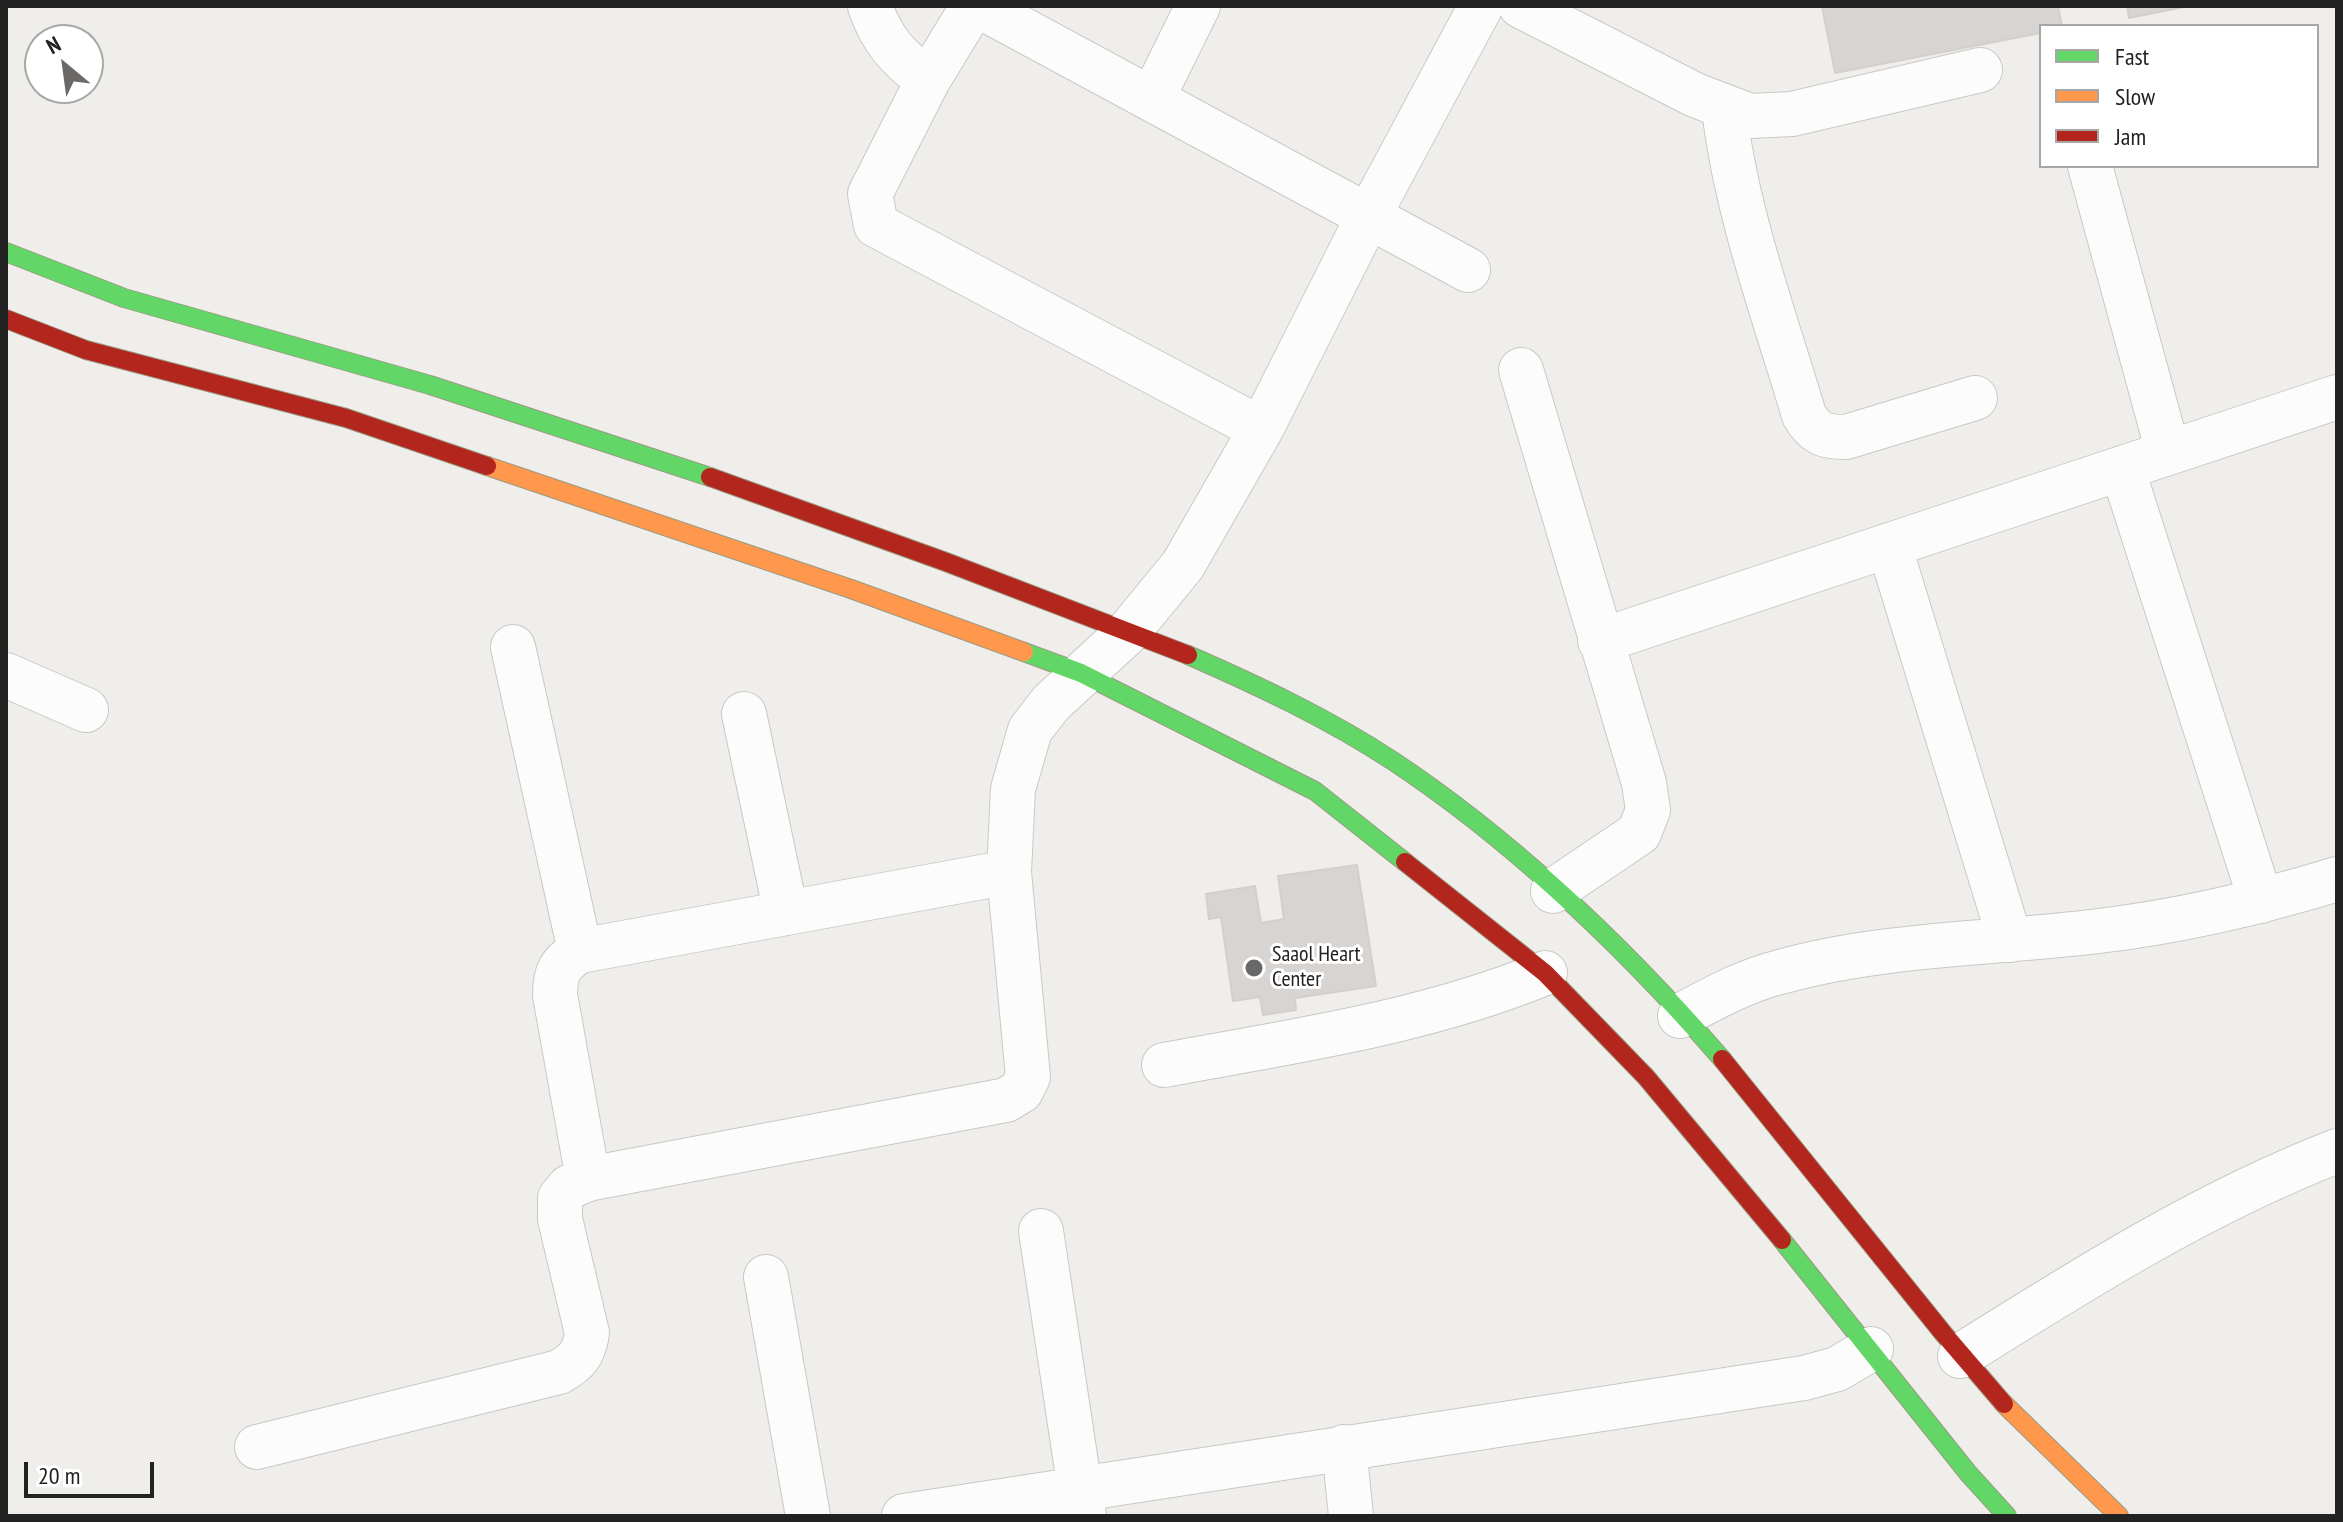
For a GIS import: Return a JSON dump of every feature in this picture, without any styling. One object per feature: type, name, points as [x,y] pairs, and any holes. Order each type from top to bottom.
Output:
[{"type":"main road","points":[[6,252],[118,296],[430,385],[716,478],[1128,632],[1287,700],[1357,740],[1437,792],[1553,891],[1680,1016],[1783,1132],[1854,1226],[2010,1414],[2119,1516]]},
{"type":"main road","points":[[6,319],[86,350],[346,418],[506,470],[1081,673],[1315,791],[1545,973],[1646,1077],[1710,1150],[1968,1473],[2007,1516]]},
{"type":"street","points":[[870,6],[883,39],[897,58],[928,80]]},
{"type":"street","points":[[973,6],[928,80],[870,194],[876,225],[1261,429]]},
{"type":"street","points":[[979,6],[1468,270]]},
{"type":"street","points":[[1152,99],[1198,6]]},
{"type":"street","points":[[257,1447],[559,1372],[575,1363],[585,1351],[587,1333],[560,1219],[560,1198],[569,1187],[588,1179],[1006,1100],[1021,1091],[1028,1077],[1009,872],[1013,789],[1030,730],[1081,673],[1128,632],[1183,565],[1261,429],[1368,217],[1481,6]]},
{"type":"street","points":[[1521,6],[1724,108],[1750,116],[1792,114],[1980,70]]},
{"type":"street","points":[[1724,108],[1730,160],[1740,202],[1804,415],[1812,429],[1826,437],[1846,437],[1975,398]]},
{"type":"street","points":[[2091,168],[2168,452]]},
{"type":"street","points":[[1521,370],[1644,783],[1648,810],[1639,833],[1553,891]]},
{"type":"street","points":[[1600,641],[2337,397]]},
{"type":"street","points":[[2122,468],[2261,901]]},
{"type":"street","points":[[1889,545],[2010,940]]},
{"type":"street","points":[[513,647],[580,951]]},
{"type":"street","points":[[6,675],[86,710]]},
{"type":"street","points":[[744,714],[786,913]]},
{"type":"street","points":[[588,1179],[555,995],[555,974],[565,960],[580,951],[1009,872]]},
{"type":"street","points":[[1680,1016],[1735,987],[1777,972],[1843,957],[2192,917],[2337,879]]},
{"type":"street","points":[[1164,1065],[1382,1025],[1493,994],[1545,973]]},
{"type":"street","points":[[1960,1356],[2095,1271],[2212,1208],[2337,1151]]},
{"type":"street","points":[[1041,1231],[1082,1502]]},
{"type":"street","points":[[766,1277],[808,1516]]},
{"type":"street","points":[[904,1516],[1082,1502],[1344,1447],[1804,1378],[1837,1369],[1871,1349]]},
{"type":"street","points":[[1344,1447],[1351,1516]]},
{"type":"building","points":[[1822,6],[2058,6],[2062,24],[2039,24],[2039,33],[1835,73]]},
{"type":"building","points":[[2127,6],[2189,6],[2129,18]]},
{"type":"building","points":[[1357,865],[1376,986],[1295,998],[1296,1010],[1263,1015],[1260,997],[1233,1001],[1221,917],[1209,919],[1206,894],[1255,886],[1261,923],[1284,919],[1278,876]]},
{"type":"traffic: fast","points":[[6,252],[124,298],[430,385],[710,477]]},
{"type":"traffic: fast","points":[[1024,652],[1081,673],[1315,791],[1405,862]]},
{"type":"traffic: fast","points":[[1188,655],[1319,717],[1369,746],[1482,826],[1608,938],[1722,1059]]},
{"type":"traffic: fast","points":[[1782,1240],[1968,1473],[2007,1516]]},
{"type":"traffic: slow","points":[[487,466],[851,589],[1024,652]]},
{"type":"traffic: slow","points":[[2004,1404],[2119,1516]]},
{"type":"traffic: jam","points":[[6,319],[86,350],[346,418],[487,466]]},
{"type":"traffic: jam","points":[[710,477],[946,562],[1188,655]]},
{"type":"traffic: jam","points":[[1405,862],[1545,973],[1646,1077],[1782,1240]]},
{"type":"traffic: jam","points":[[1722,1059],[2004,1404]]},
{"type":"place","name":"Saaol Heart Center","points":[[1254,968]]}]
